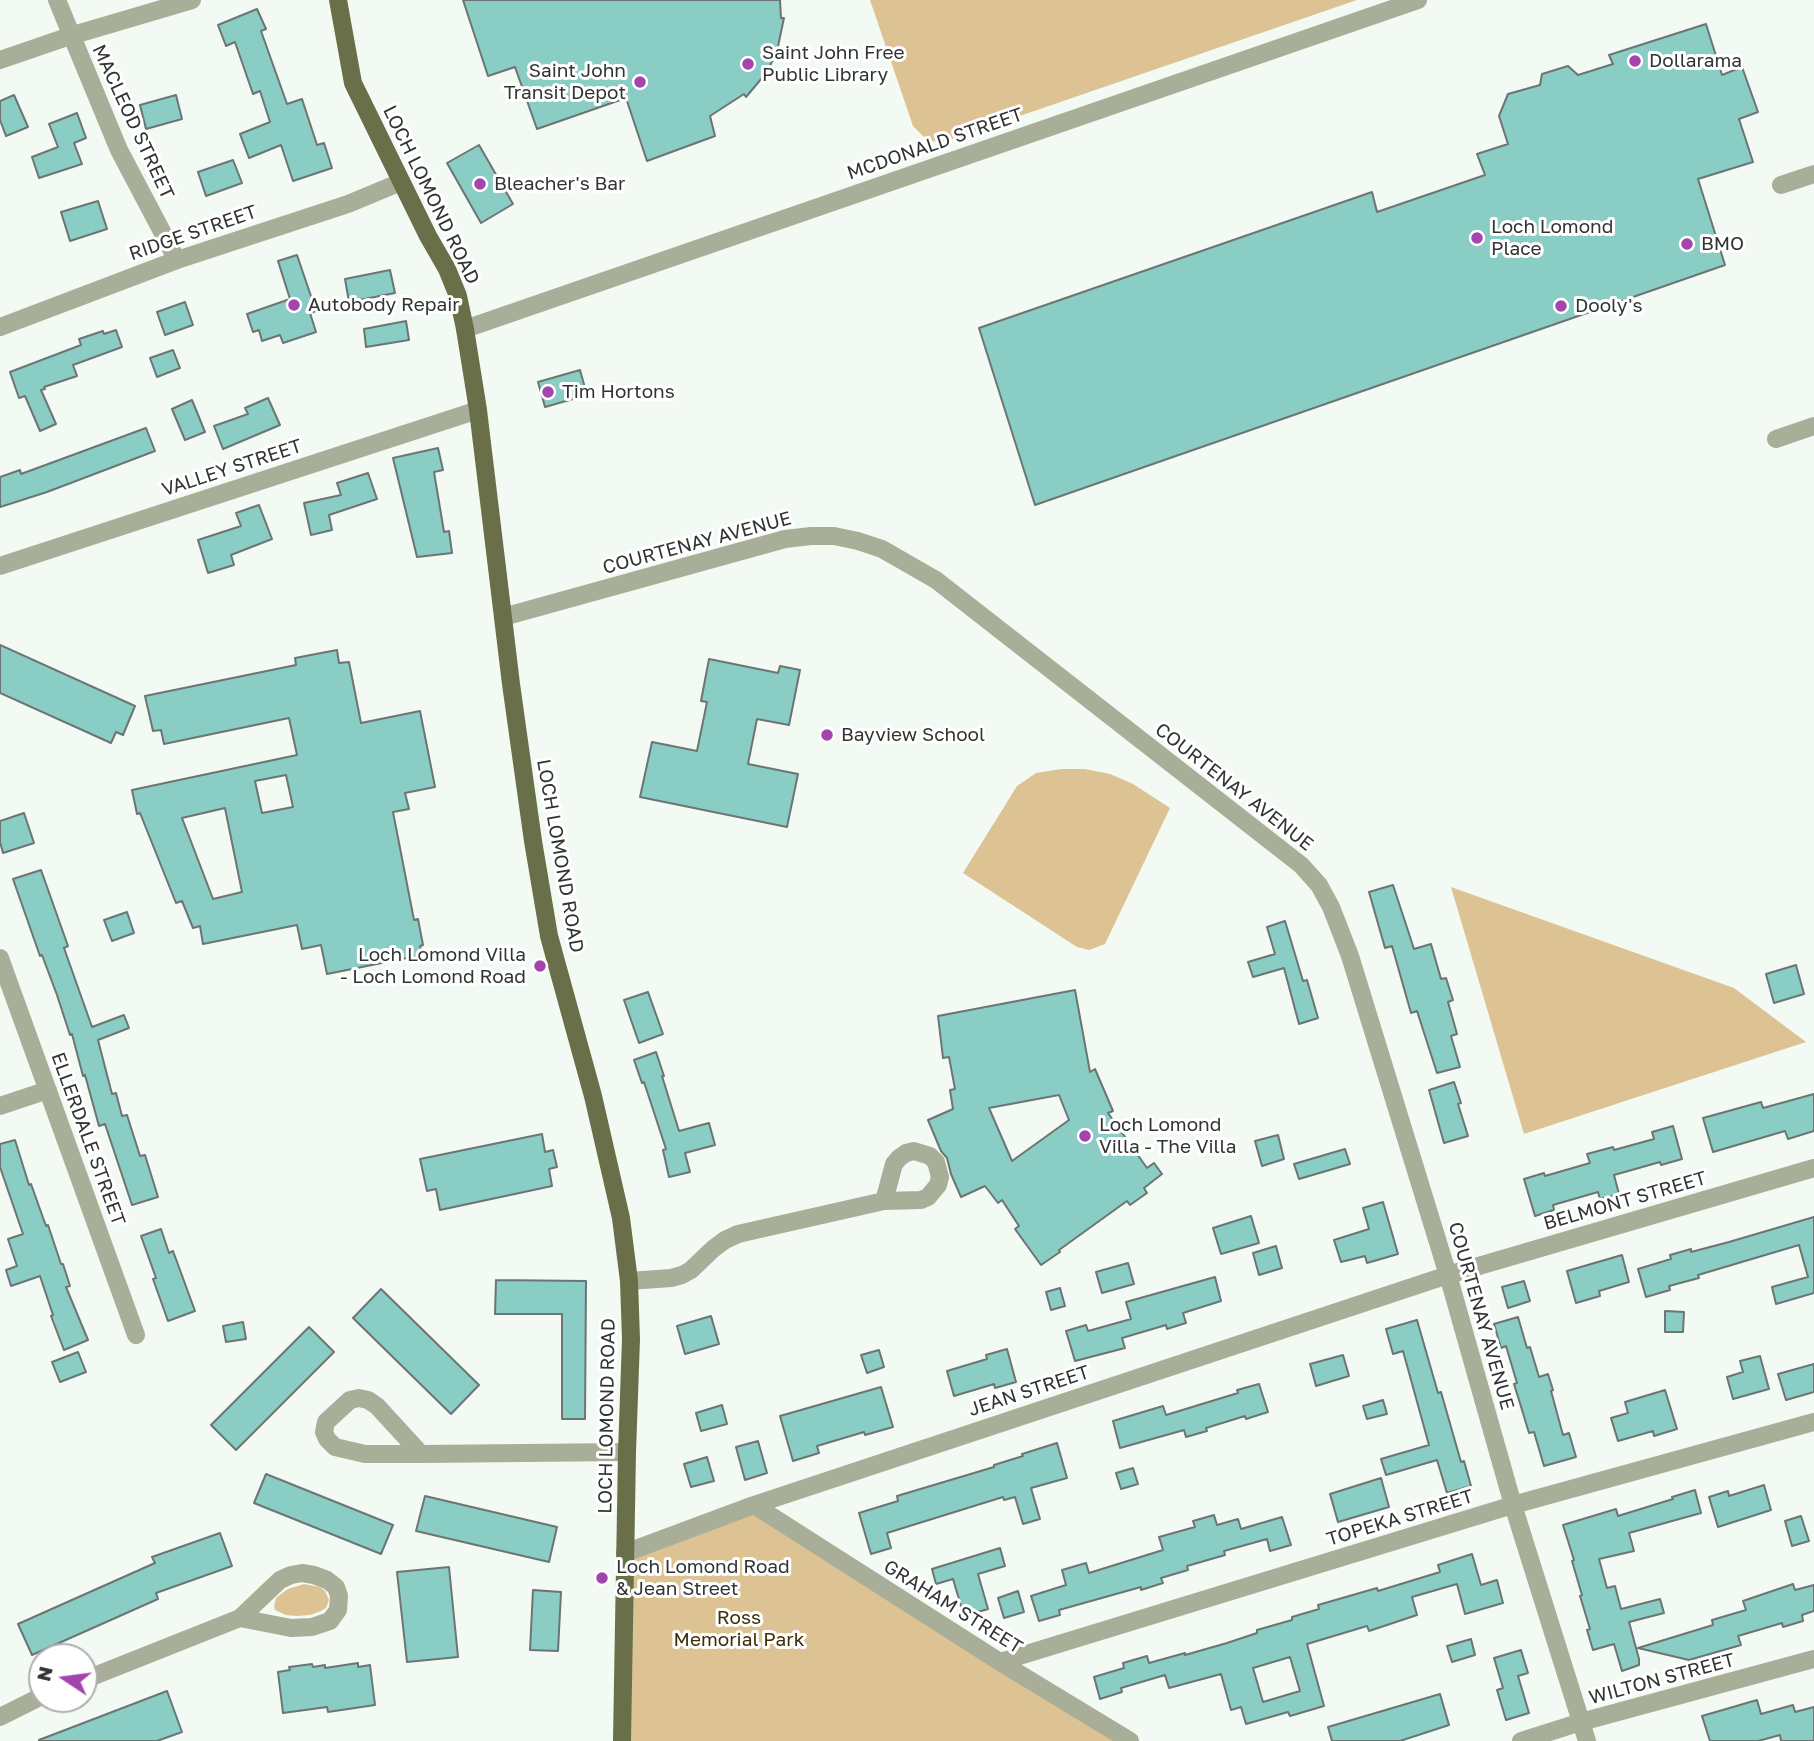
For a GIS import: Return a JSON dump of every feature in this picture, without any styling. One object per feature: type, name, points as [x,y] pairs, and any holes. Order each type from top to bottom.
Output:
[{"type":"main road","name":"LOCH LOMOND ROAD","points":[[338,0],[353,83],[447,270],[458,296],[466,329],[533,841],[549,936],[593,1096],[619,1205],[629,1281],[631,1350],[622,1741]]},
{"type":"street","name":"MACLEOD STREET","points":[[57,0],[119,150],[177,260]]},
{"type":"street","points":[[0,60],[192,0]]},
{"type":"street","name":"MCDONALD STREET","points":[[466,329],[1418,0]]},
{"type":"street","points":[[1782,185],[1814,174]]},
{"type":"street","name":"RIDGE STREET","points":[[0,327],[177,260],[348,204],[401,182]]},
{"type":"street","name":"VALLEY STREET","points":[[0,566],[478,410]]},
{"type":"street","points":[[1776,439],[1814,426]]},
{"type":"street","name":"COURTENAY AVENUE","points":[[503,617],[758,546],[811,536],[834,536],[858,541],[882,549],[936,580],[1301,865],[1319,886],[1331,907],[1350,956],[1448,1275],[1513,1505],[1587,1741]]},
{"type":"street","name":"ELLERDALE STREET","points":[[0,958],[136,1335]]},
{"type":"street","points":[[0,1107],[48,1090]]},
{"type":"street","name":"BELMONT STREET","points":[[1448,1275],[1814,1168]]},
{"type":"street","points":[[629,1281],[682,1275],[691,1270],[712,1249],[738,1234],[884,1202]]},
{"type":"street","name":"JEAN STREET","points":[[625,1553],[754,1505],[1448,1275]]},
{"type":"street","points":[[421,1454],[377,1406],[368,1400],[350,1400],[326,1422],[324,1432],[335,1447],[365,1454],[421,1454],[627,1452]]},
{"type":"street","name":"TOPEKA STREET","points":[[1000,1662],[1513,1505],[1814,1422]]},
{"type":"street","name":"GRAHAM STREET","points":[[754,1505],[1000,1662],[1130,1741]]},
{"type":"street","points":[[98,1674],[240,1618],[280,1580],[291,1575],[302,1573],[327,1580],[336,1587],[339,1597],[338,1611],[330,1621],[312,1627],[291,1628],[240,1618]]},
{"type":"street","name":"WILTON STREET","points":[[1521,1741],[1581,1722],[1814,1659]]},
{"type":"street","points":[[0,1717],[28,1703]]},
{"type":"green space","points":[[870,0],[1357,0],[940,142],[930,141],[913,126]]},
{"type":"green space","points":[[1085,769],[1110,774],[1133,784],[1170,808],[1105,944],[1089,950],[1077,947],[963,873],[1017,786],[1036,773]]},
{"type":"green space","points":[[1451,887],[1734,988],[1806,1042],[1524,1134]]},
{"type":"green space","name":"Ross Memorial Park","points":[[754,1505],[1130,1741],[622,1741],[625,1553]]},
{"type":"green space","points":[[304,1584],[320,1587],[325,1591],[329,1600],[326,1608],[310,1615],[297,1616],[275,1610],[276,1598],[288,1589]]},
{"type":"building","name":"Saint John Transit Depot","points":[[463,0],[780,0],[781,18],[784,18],[777,51],[767,72],[746,97],[744,94],[710,116],[715,136],[647,161],[626,98],[537,129],[515,67],[488,76]]},
{"type":"building","points":[[257,9],[266,29],[261,31],[287,104],[302,99],[317,145],[324,143],[332,168],[293,181],[281,145],[249,158],[240,134],[270,122],[260,91],[253,94],[235,42],[226,46],[218,25]]},
{"type":"building","name":"Loch Lomond Place","points":[[1706,24],[1722,75],[1742,67],[1758,112],[1739,119],[1753,162],[1698,179],[1725,265],[1035,505],[979,328],[1372,192],[1377,212],[1485,175],[1477,154],[1508,144],[1499,116],[1508,94],[1540,85],[1542,74],[1568,66],[1578,75],[1613,64],[1609,55]]},
{"type":"building","points":[[14,95],[28,127],[6,136],[0,120],[0,101]]},
{"type":"building","points":[[176,95],[182,119],[146,129],[140,105]]},
{"type":"building","points":[[77,113],[86,138],[74,143],[82,164],[39,178],[32,157],[58,147],[49,124]]},
{"type":"building","name":"Bleacher's Bar","points":[[479,145],[513,204],[481,223],[447,163]]},
{"type":"building","points":[[233,160],[242,183],[206,196],[198,172]]},
{"type":"building","points":[[98,201],[107,229],[70,241],[61,212]]},
{"type":"building","name":"Autobody Repair","points":[[297,255],[316,311],[310,313],[316,332],[283,343],[280,335],[262,341],[259,330],[253,332],[247,314],[290,299],[278,261]]},
{"type":"building","points":[[390,270],[395,293],[349,302],[345,279]]},
{"type":"building","points":[[185,302],[193,325],[165,335],[157,312]]},
{"type":"building","points":[[406,321],[409,340],[366,347],[364,329]]},
{"type":"building","points":[[116,330],[122,347],[73,365],[77,376],[41,390],[56,424],[40,431],[25,396],[19,398],[10,372],[81,345],[79,339],[103,331],[104,334]]},
{"type":"building","points":[[173,350],[180,368],[157,377],[150,358]]},
{"type":"building","points":[[580,370],[587,395],[545,407],[538,382]]},
{"type":"building","points":[[268,398],[280,425],[223,449],[214,426],[248,414],[245,408]]},
{"type":"building","points":[[192,400],[205,432],[185,440],[172,409]]},
{"type":"building","points":[[146,428],[155,451],[0,507],[0,477],[20,470],[21,474]]},
{"type":"building","points":[[438,448],[443,470],[434,472],[444,532],[449,531],[452,553],[417,557],[393,458]]},
{"type":"building","points":[[368,473],[377,499],[329,515],[332,530],[311,535],[304,503],[341,495],[337,483]]},
{"type":"building","points":[[259,505],[272,539],[231,555],[234,565],[208,573],[198,540],[241,526],[236,513]]},
{"type":"building","points":[[0,645],[135,706],[123,735],[116,732],[111,743],[0,693]]},
{"type":"building","points":[[337,650],[339,663],[349,662],[361,723],[420,711],[435,787],[405,793],[409,809],[393,812],[414,920],[418,919],[422,955],[327,974],[321,945],[302,949],[297,925],[203,944],[200,926],[193,928],[182,901],[176,903],[140,813],[137,814],[132,790],[297,755],[289,718],[164,744],[161,730],[153,731],[145,696],[296,665],[295,658]],"holes":[[[286,775],[293,807],[262,813],[255,781]],[[225,808],[242,892],[213,899],[182,818]]]},
{"type":"building","points":[[709,659],[778,673],[780,666],[800,670],[789,725],[757,719],[748,764],[798,774],[787,827],[640,797],[652,742],[697,751],[707,702],[701,701]]},
{"type":"building","points":[[24,813],[34,843],[3,853],[0,821]]},
{"type":"building","points":[[41,870],[68,946],[64,948],[92,1027],[124,1015],[129,1028],[98,1040],[112,1094],[116,1093],[122,1116],[127,1115],[140,1156],[145,1155],[158,1197],[132,1205],[105,1124],[99,1126],[72,1034],[70,1035],[13,879]]},
{"type":"building","points":[[1393,885],[1414,949],[1431,944],[1441,979],[1446,978],[1453,1000],[1448,1002],[1457,1034],[1451,1036],[1460,1067],[1437,1073],[1417,1011],[1411,1013],[1392,946],[1385,948],[1369,892]]},
{"type":"building","points":[[127,912],[134,933],[112,941],[104,920]]},
{"type":"building","points":[[1285,921],[1303,981],[1307,980],[1318,1018],[1299,1024],[1284,968],[1253,977],[1248,962],[1275,954],[1267,927]]},
{"type":"building","points":[[1796,965],[1804,994],[1774,1003],[1766,974]]},
{"type":"building","name":"Loch Lomond Villa - The Villa","points":[[1075,990],[1090,1072],[1095,1069],[1113,1111],[1108,1113],[1147,1168],[1154,1163],[1162,1174],[1144,1188],[1147,1193],[1130,1205],[1127,1201],[1041,1265],[1015,1229],[1019,1226],[1002,1200],[998,1203],[985,1186],[961,1197],[947,1158],[941,1151],[928,1120],[953,1109],[950,1090],[955,1089],[949,1057],[943,1058],[938,1016]],"holes":[[[1059,1095],[1069,1120],[1012,1161],[989,1108]]]},
{"type":"building","points":[[648,992],[663,1034],[639,1043],[624,1000]]},
{"type":"building","points":[[656,1052],[679,1131],[709,1123],[715,1145],[685,1153],[690,1172],[669,1177],[663,1150],[666,1149],[634,1060]]},
{"type":"building","points":[[1454,1082],[1468,1136],[1444,1143],[1429,1090]]},
{"type":"building","points":[[1814,1094],[1814,1131],[1788,1139],[1785,1131],[1713,1152],[1703,1118],[1761,1102],[1763,1108]]},
{"type":"building","points":[[1673,1126],[1682,1159],[1661,1165],[1660,1162],[1614,1175],[1619,1194],[1600,1199],[1598,1192],[1553,1205],[1554,1210],[1535,1216],[1524,1179],[1590,1163],[1587,1154],[1654,1139],[1652,1132]]},
{"type":"building","points":[[542,1134],[545,1152],[553,1150],[557,1167],[549,1169],[552,1186],[440,1210],[436,1189],[427,1191],[420,1159]]},
{"type":"building","points":[[1278,1135],[1284,1159],[1262,1166],[1255,1141]]},
{"type":"building","points":[[15,1140],[29,1185],[31,1184],[63,1264],[70,1286],[66,1287],[88,1340],[64,1350],[40,1276],[11,1286],[6,1270],[17,1266],[8,1239],[23,1234],[0,1167],[0,1144]]},
{"type":"building","points":[[1345,1149],[1350,1164],[1299,1179],[1294,1164]]},
{"type":"building","points":[[1383,1202],[1398,1254],[1367,1263],[1365,1256],[1341,1262],[1334,1240],[1369,1229],[1363,1208]]},
{"type":"building","points":[[1251,1216],[1259,1243],[1221,1254],[1213,1228]]},
{"type":"building","points":[[1814,1217],[1814,1293],[1776,1304],[1772,1287],[1808,1277],[1799,1245],[1698,1275],[1699,1278],[1669,1286],[1670,1290],[1646,1297],[1638,1269],[1671,1259],[1670,1255],[1729,1242]]},
{"type":"building","points":[[161,1229],[169,1253],[173,1251],[195,1311],[168,1321],[141,1236]]},
{"type":"building","points":[[1276,1246],[1282,1268],[1259,1275],[1253,1253]]},
{"type":"building","points":[[1622,1255],[1629,1282],[1599,1291],[1600,1296],[1576,1303],[1567,1271]]},
{"type":"building","points":[[1128,1263],[1134,1284],[1102,1293],[1096,1272]]},
{"type":"building","points":[[1215,1277],[1221,1301],[1183,1313],[1186,1323],[1167,1329],[1166,1325],[1122,1338],[1125,1348],[1075,1361],[1066,1331],[1086,1325],[1088,1331],[1131,1319],[1126,1302]]},
{"type":"building","points":[[496,1280],[586,1281],[585,1419],[562,1419],[562,1314],[495,1314]]},
{"type":"building","points":[[1524,1281],[1530,1301],[1508,1308],[1502,1287]]},
{"type":"building","points":[[1060,1288],[1065,1306],[1051,1310],[1046,1292]]},
{"type":"building","points":[[381,1289],[479,1385],[451,1414],[353,1318]]},
{"type":"building","points":[[1665,1311],[1684,1312],[1683,1332],[1665,1332]]},
{"type":"building","points":[[711,1316],[719,1344],[685,1354],[677,1326]]},
{"type":"building","points":[[1518,1317],[1539,1377],[1548,1374],[1563,1435],[1569,1433],[1576,1457],[1544,1466],[1534,1432],[1529,1433],[1506,1346],[1501,1348],[1494,1324]]},
{"type":"building","points":[[1417,1320],[1438,1393],[1441,1392],[1461,1462],[1464,1461],[1471,1486],[1447,1493],[1437,1460],[1386,1475],[1381,1459],[1429,1445],[1403,1351],[1393,1354],[1386,1329]]},
{"type":"building","points":[[243,1322],[246,1339],[226,1342],[223,1326]]},
{"type":"building","points":[[309,1327],[334,1352],[236,1450],[211,1425]]},
{"type":"building","points":[[1007,1349],[1016,1382],[995,1388],[994,1384],[954,1396],[947,1371],[987,1359],[986,1355]]},
{"type":"building","points":[[879,1350],[884,1367],[867,1373],[861,1355]]},
{"type":"building","points":[[78,1352],[86,1372],[60,1382],[52,1362]]},
{"type":"building","points":[[1343,1355],[1349,1376],[1316,1386],[1310,1364]]},
{"type":"building","points":[[1760,1356],[1769,1389],[1733,1399],[1727,1377],[1743,1372],[1740,1361]]},
{"type":"building","points":[[1814,1364],[1814,1392],[1786,1400],[1778,1374]]},
{"type":"building","points":[[1259,1384],[1268,1412],[1246,1419],[1245,1416],[1186,1437],[1184,1430],[1120,1448],[1113,1421],[1163,1406],[1166,1415]]},
{"type":"building","points":[[881,1387],[893,1427],[865,1435],[864,1432],[817,1446],[819,1453],[793,1461],[780,1416]]},
{"type":"building","points":[[1665,1390],[1677,1429],[1654,1436],[1653,1431],[1618,1441],[1611,1418],[1628,1413],[1625,1402]]},
{"type":"building","points":[[1383,1400],[1387,1414],[1367,1419],[1363,1406]]},
{"type":"building","points":[[722,1405],[727,1424],[701,1431],[696,1413]]},
{"type":"building","points":[[758,1441],[767,1473],[745,1480],[736,1447]]},
{"type":"building","points":[[1057,1443],[1067,1478],[1031,1488],[1040,1519],[1023,1524],[1015,1497],[1004,1500],[1003,1497],[887,1533],[891,1548],[871,1554],[859,1513],[898,1501],[897,1496],[994,1467],[1023,1456],[1022,1454]]},
{"type":"building","points":[[707,1457],[714,1481],[691,1487],[684,1464]]},
{"type":"building","points":[[1133,1468],[1138,1484],[1121,1489],[1116,1473]]},
{"type":"building","points":[[266,1474],[393,1525],[381,1554],[254,1503]]},
{"type":"building","points":[[1381,1478],[1389,1507],[1338,1522],[1330,1494]]},
{"type":"building","points":[[1764,1485],[1771,1510],[1718,1527],[1709,1497],[1728,1491],[1729,1496]]},
{"type":"building","points":[[1695,1490],[1701,1513],[1629,1533],[1634,1551],[1599,1559],[1607,1588],[1615,1586],[1621,1609],[1660,1599],[1664,1613],[1629,1622],[1639,1665],[1622,1671],[1614,1644],[1593,1650],[1572,1561],[1574,1560],[1563,1525],[1616,1509],[1618,1516]]},
{"type":"building","points":[[425,1496],[557,1527],[549,1562],[416,1531]]},
{"type":"building","points":[[1214,1515],[1217,1525],[1238,1519],[1241,1529],[1282,1517],[1291,1545],[1270,1551],[1267,1539],[1224,1551],[1225,1555],[1187,1566],[1188,1570],[1161,1578],[1163,1583],[1059,1610],[1060,1615],[1039,1621],[1031,1596],[1066,1585],[1062,1570],[1086,1563],[1089,1573],[1163,1550],[1159,1537],[1195,1527],[1193,1521]]},
{"type":"building","points":[[1801,1516],[1809,1541],[1792,1546],[1785,1521]]},
{"type":"building","points":[[220,1533],[232,1566],[156,1593],[158,1599],[59,1643],[28,1643],[28,1646],[18,1624],[155,1563],[152,1557]]},
{"type":"building","points":[[1000,1548],[1005,1566],[978,1574],[988,1609],[964,1616],[953,1579],[936,1584],[932,1569]]},
{"type":"building","points":[[1472,1554],[1481,1585],[1497,1580],[1503,1603],[1465,1614],[1457,1584],[1412,1597],[1417,1615],[1369,1631],[1367,1626],[1307,1644],[1324,1706],[1290,1716],[1288,1712],[1246,1724],[1241,1707],[1231,1710],[1221,1674],[1169,1688],[1165,1675],[1121,1688],[1122,1692],[1100,1699],[1094,1677],[1124,1668],[1123,1663],[1147,1656],[1149,1663],[1227,1643],[1319,1609],[1318,1605],[1377,1588],[1378,1591],[1440,1572],[1438,1565]],"holes":[[[1290,1657],[1300,1691],[1263,1702],[1253,1668]]]},
{"type":"building","points":[[449,1567],[458,1657],[407,1662],[397,1572]]},
{"type":"building","points":[[1793,1584],[1795,1590],[1814,1585],[1814,1611],[1802,1615],[1803,1621],[1783,1627],[1782,1623],[1738,1636],[1741,1645],[1689,1660],[1638,1648],[1713,1625],[1712,1620],[1746,1610],[1743,1601]]},
{"type":"building","points":[[533,1590],[561,1592],[558,1651],[530,1650]]},
{"type":"building","points":[[1018,1591],[1024,1612],[1004,1618],[998,1598]]},
{"type":"building","points":[[1471,1639],[1475,1655],[1452,1662],[1447,1646]]},
{"type":"building","points":[[1521,1650],[1528,1673],[1518,1676],[1529,1713],[1506,1720],[1497,1690],[1503,1688],[1494,1658]]},
{"type":"building","points":[[358,1663],[358,1667],[370,1665],[375,1705],[328,1712],[327,1707],[283,1713],[278,1672],[290,1670],[289,1667],[312,1664],[313,1667],[325,1665],[325,1668]]},
{"type":"building","points":[[167,1691],[182,1732],[157,1741],[39,1741],[39,1740]]},
{"type":"building","points":[[1440,1694],[1449,1725],[1400,1741],[1332,1741],[1328,1727]]},
{"type":"building","points":[[1757,1700],[1761,1714],[1793,1705],[1795,1712],[1814,1707],[1814,1741],[1781,1741],[1780,1735],[1758,1741],[1710,1741],[1702,1716]]},
{"type":"place","name":"Dollarama","points":[[1635,61]]},
{"type":"place","name":"Saint John Free Public Library","points":[[748,64]]},
{"type":"place","name":"Saint John Transit Depot","points":[[640,82]]},
{"type":"place","name":"Bleacher's Bar","points":[[480,184]]},
{"type":"place","name":"Loch Lomond Place","points":[[1477,238]]},
{"type":"place","name":"BMO","points":[[1687,244]]},
{"type":"place","name":"Autobody Repair","points":[[294,305]]},
{"type":"place","name":"Dooly's","points":[[1561,306]]},
{"type":"place","name":"Tim Hortons","points":[[548,392]]},
{"type":"place","name":"Bayview School","points":[[827,735]]},
{"type":"place","name":"Loch Lomond Villa - Loch Lomond Road","points":[[540,966]]},
{"type":"place","name":"Loch Lomond Villa - The Villa","points":[[1085,1136]]},
{"type":"place","name":"Loch Lomond Road & Jean Street","points":[[602,1578]]}]
